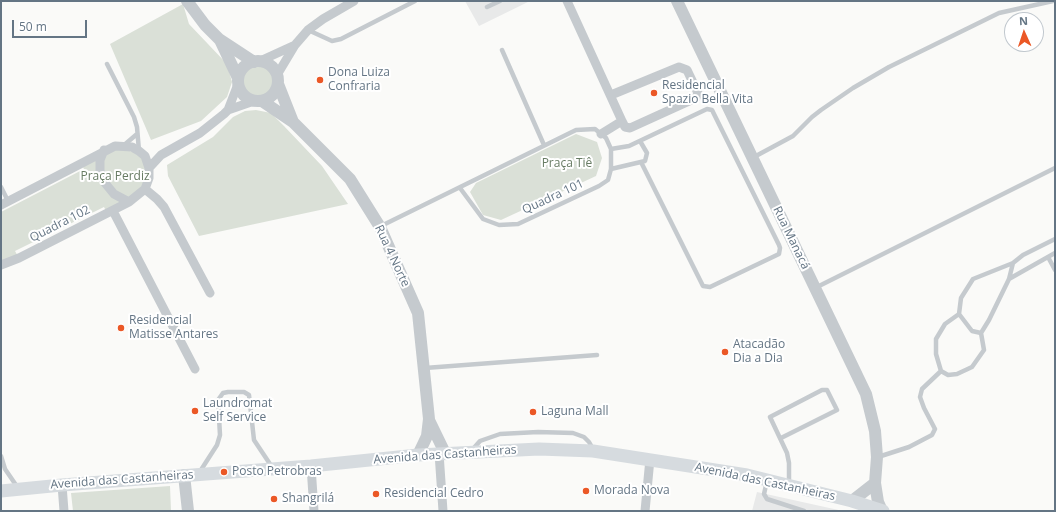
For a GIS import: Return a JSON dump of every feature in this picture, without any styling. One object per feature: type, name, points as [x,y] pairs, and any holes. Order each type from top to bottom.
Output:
[{"type":"main road","name":"Avenida das Castanheiras","points":[[1,491],[62,484],[311,466],[442,453],[539,449],[593,451],[768,479],[852,501],[864,508],[882,511]]},
{"type":"street","points":[[187,1],[205,25],[219,39],[257,62],[272,66],[277,80]]},
{"type":"street","points":[[149,168],[160,154],[200,133],[228,110],[271,96],[277,80],[295,45],[308,30],[354,1]]},
{"type":"street","points":[[567,1],[625,127],[630,128],[696,98],[698,93],[687,70],[679,67],[611,95]]},
{"type":"street","name":"Rua Manacá","points":[[677,1],[866,394],[875,430],[877,457],[874,483],[878,502],[882,511]]},
{"type":"street","points":[[219,39],[243,95],[258,101]]},
{"type":"street","points":[[228,110],[244,67],[295,45]]},
{"type":"street","name":"Rua 4 Norte","points":[[277,80],[293,122]]},
{"type":"street","name":"Rua 4 Norte","points":[[258,101],[293,122],[350,179],[380,227],[418,313],[429,419],[427,436],[418,455]]},
{"type":"street","points":[[601,134],[622,121]]},
{"type":"street","points":[[5,203],[104,150],[115,146],[132,147],[142,153],[160,154]]},
{"type":"street","points":[[104,150],[100,160],[100,171],[105,183],[114,194],[129,202]]},
{"type":"street","points":[[142,153],[149,168],[149,178],[144,189],[157,199],[164,207],[210,293]]},
{"type":"street","name":"Quadra 102","points":[[1,265],[15,260],[113,211],[129,202],[144,189]]},
{"type":"street","points":[[113,211],[195,369]]},
{"type":"street","name":"Rua 4 Norte","points":[[429,419],[442,453],[443,511]]},
{"type":"street","points":[[645,511],[650,459]]},
{"type":"street","points":[[311,466],[314,511]]},
{"type":"street","points":[[184,475],[188,511]]},
{"type":"street","points":[[852,501],[874,483]]},
{"type":"street","points":[[62,484],[64,511]]},
{"type":"lane","points":[[308,30],[332,41],[341,39],[415,1]]},
{"type":"lane","points":[[487,8],[500,1]]},
{"type":"lane","points":[[752,158],[780,145],[793,136],[812,116],[852,88],[880,72],[999,13],[1054,1]]},
{"type":"lane","points":[[502,50],[544,145]]},
{"type":"lane","points":[[107,64],[134,117],[142,153]]},
{"type":"lane","points":[[611,149],[629,146],[707,109],[713,111],[779,244],[779,254],[710,287],[703,286],[641,162]]},
{"type":"lane","points":[[380,227],[576,130],[595,129],[601,134],[609,143],[611,149],[611,169],[645,161],[647,157],[640,141]]},
{"type":"lane","points":[[122,146],[137,134]]},
{"type":"lane","points":[[815,288],[1055,168]]},
{"type":"lane","name":"Quadra 101","points":[[460,188],[482,219],[490,223],[506,226],[518,224],[600,186],[608,180],[611,169]]},
{"type":"lane","points":[[1,187],[5,203]]},
{"type":"lane","points":[[980,333],[972,331],[959,314],[961,298],[973,279],[1013,263],[1023,255],[1055,239]]},
{"type":"lane","points":[[1008,279],[1055,253]]},
{"type":"lane","points":[[1048,257],[1055,270]]},
{"type":"lane","points":[[959,314],[945,324],[936,339],[937,363],[941,371],[948,375],[957,374],[972,366],[984,350],[980,333],[989,320],[1008,279],[1013,263]]},
{"type":"lane","points":[[423,368],[597,355]]},
{"type":"lane","points":[[877,457],[908,447],[932,435],[935,429],[920,397],[922,389],[941,371]]},
{"type":"lane","points":[[781,438],[837,410],[827,390],[822,390],[770,417],[781,438],[789,463],[789,485]]},
{"type":"lane","points":[[198,475],[217,446],[220,435],[218,400],[223,393],[228,392],[244,392],[249,395],[254,440],[273,469]]},
{"type":"lane","points":[[1,456],[3,469],[19,489]]},
{"type":"lane","points":[[768,479],[764,494],[767,499],[804,511]]},
{"type":"shaded area","points":[[465,1],[530,1],[479,26]]},
{"type":"shaded area","points":[[757,492],[843,511],[752,511]]},
{"type":"green space","points":[[183,4],[189,24],[227,64],[232,82],[227,97],[201,121],[151,140],[110,44]]},
{"type":"green space","points":[[254,62],[262,62],[272,67],[276,74],[276,88],[272,95],[262,100],[254,100],[244,95],[242,92],[239,85],[239,77],[244,67],[247,65]]},
{"type":"green space","points":[[256,110],[271,113],[284,126],[322,166],[348,204],[199,236],[168,176],[167,165],[213,137],[233,117],[245,111]]},
{"type":"green space","name":"Praça Tiê","points":[[576,134],[597,142],[602,158],[596,176],[501,220],[483,215],[470,192],[476,183]]},
{"type":"green space","name":"Praça Perdiz","points":[[115,146],[145,156],[145,189],[107,213],[104,207],[15,251],[19,258],[1,265],[1,212],[84,169],[81,163]]},
{"type":"green space","points":[[170,486],[171,511],[73,511],[71,493]]},
{"type":"place","name":"Dona Luiza Confraria","points":[[320,80]]},
{"type":"place","name":"Residencial Spazio Bella Vita","points":[[654,93]]},
{"type":"place","name":"Residencial Matisse Antares","points":[[121,328]]},
{"type":"place","name":"Atacadão Dia a Dia","points":[[725,352]]},
{"type":"place","name":"Laundromat Self Service","points":[[195,411]]},
{"type":"place","name":"Laguna Mall","points":[[533,412]]},
{"type":"place","name":"Posto Petrobras","points":[[224,472]]},
{"type":"place","name":"Morada Nova","points":[[586,491]]},
{"type":"place","name":"Residencial Cedro","points":[[376,494]]},
{"type":"place","name":"Shangrilá","points":[[274,499]]}]
